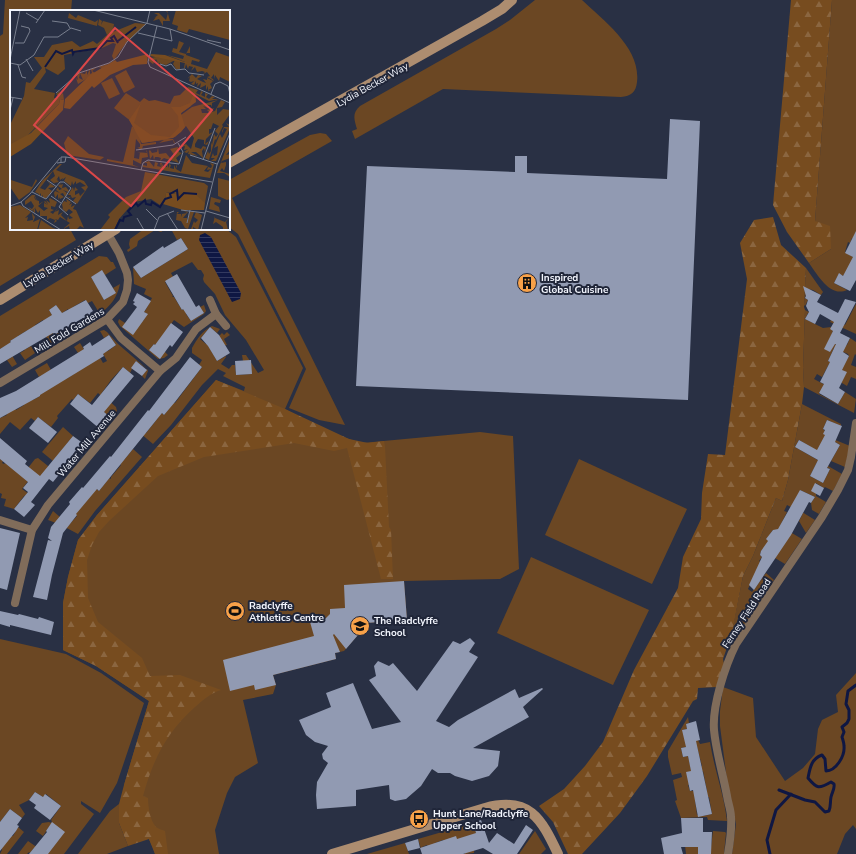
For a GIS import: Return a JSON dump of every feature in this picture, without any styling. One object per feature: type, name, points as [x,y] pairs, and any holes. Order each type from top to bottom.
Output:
[{"type":"street","name":"Lydia Becker Way","points":[[230,162],[482,21],[502,9],[512,0]]},
{"type":"street","name":"Lydia Becker Way","points":[[0,300],[112,231]]},
{"type":"street","name":"Mill Fold Gardens","points":[[0,383],[107,319],[123,302],[127,290],[128,280],[126,268],[112,231]]},
{"type":"street","points":[[210,300],[216,314],[226,326]]},
{"type":"street","name":"Water Mill Avenue","points":[[15,603],[32,530],[48,505],[160,370],[176,358],[196,329],[216,314]]},
{"type":"street","points":[[107,319],[121,338],[160,370]]},
{"type":"street","name":"Ferney Field Road","points":[[728,854],[731,835],[731,816],[718,758],[714,728],[722,678],[736,644],[838,490],[848,470],[852,457],[856,423]]},
{"type":"street","points":[[0,520],[32,530]]},
{"type":"street","points":[[332,854],[497,805],[518,806],[528,811],[538,819],[548,833],[558,854]]},
{"type":"shaded area","points":[[5,0],[72,0],[71,10],[10,10],[10,230],[71,230],[76,240],[0,286],[0,36],[3,34]]},
{"type":"shaded area","points":[[535,0],[582,0],[610,26],[627,47],[637,70],[637,82],[632,93],[628,96],[621,97],[443,89],[355,139],[352,131],[357,129],[354,116],[360,106],[496,29]]},
{"type":"shaded area","points":[[832,0],[856,0],[856,240],[852,238],[850,243],[848,242],[845,252],[856,259],[843,276],[839,274],[834,283],[847,290],[841,292],[835,291],[825,284],[809,263],[831,249],[815,221]]},
{"type":"shaded area","points":[[320,133],[326,134],[332,141],[232,198],[345,425],[319,420],[289,408],[306,369],[238,234],[230,228],[230,179],[310,135]]},
{"type":"shaded area","points":[[143,230],[155,230],[138,241],[137,246],[128,252],[127,250],[130,248],[130,239]]},
{"type":"shaded area","name":"Radclyffe Athletics Centre","points":[[172,230],[227,230],[236,237],[303,368],[285,409],[332,433],[362,443],[480,432],[513,436],[519,569],[500,579],[404,581],[407,620],[366,623],[364,628],[344,651],[335,653],[336,659],[273,675],[276,685],[273,694],[243,700],[258,763],[235,777],[227,793],[215,830],[219,854],[155,854],[124,785],[149,701],[96,666],[63,650],[63,603],[78,540],[97,515],[216,380],[244,391],[245,387],[223,376],[226,373],[218,369],[202,385],[171,425],[153,444],[140,433],[142,430],[146,433],[158,418],[159,411],[164,415],[202,367],[199,365],[202,360],[192,353],[192,348],[198,338],[210,327],[200,339],[206,344],[209,341],[212,343],[222,333],[224,335],[227,332],[230,335],[224,339],[227,345],[209,347],[217,361],[226,356],[221,364],[229,369],[232,365],[235,365],[236,375],[252,374],[243,361],[242,355],[246,355],[258,373],[264,370],[246,340],[225,315],[215,294],[204,282],[204,275],[201,270],[198,270],[192,262],[171,273],[173,277],[165,282],[173,296],[172,297],[174,297],[182,310],[188,306],[190,311],[186,314],[191,321],[204,313],[200,307],[204,305],[206,311],[204,314],[184,327],[174,320],[157,346],[154,344],[149,350],[165,352],[168,355],[164,358],[158,359],[120,326],[118,322],[119,319],[125,323],[143,321],[147,314],[139,308],[145,311],[152,298],[144,294],[146,289],[134,284],[133,267],[141,278],[188,249],[181,238],[177,240]]},
{"type":"shaded area","points":[[205,233],[211,237],[241,293],[240,299],[232,302],[199,240],[200,235]]},
{"type":"shaded area","points":[[99,256],[107,257],[111,262],[113,262],[116,268],[105,275],[102,271],[91,277],[95,284],[98,282],[104,300],[115,293],[113,288],[120,284],[115,297],[110,304],[100,314],[92,301],[88,303],[85,300],[73,307],[71,314],[68,309],[61,314],[56,305],[49,310],[54,318],[46,323],[54,335],[62,331],[64,336],[50,344],[46,337],[43,320],[35,325],[37,328],[26,331],[18,336],[26,349],[31,346],[35,353],[25,360],[20,353],[25,350],[17,337],[10,341],[11,343],[7,346],[6,345],[17,364],[12,367],[7,360],[12,357],[5,346],[0,349],[0,316]]},
{"type":"shaded area","points":[[806,268],[823,292],[821,295],[813,290],[807,289],[805,298],[808,300],[805,306],[804,305]]},
{"type":"shaded area","points":[[856,304],[856,334],[830,322],[832,318],[845,325]]},
{"type":"shaded area","points":[[805,310],[818,317],[808,313],[805,319],[823,328],[831,327],[833,331],[829,341],[841,347],[847,345],[850,338],[856,342],[856,355],[855,354],[851,365],[856,367],[856,379],[851,377],[847,386],[842,383],[829,364],[822,377],[817,374],[814,379],[829,387],[821,390],[819,394],[838,404],[845,392],[856,399],[854,413],[804,387],[803,367]],"holes":[[[834,348],[848,354],[849,356],[842,368],[828,361]]]},
{"type":"shaded area","points":[[212,326],[220,329],[217,333],[210,327]]},
{"type":"shaded area","points":[[104,330],[147,369],[136,361],[130,373],[123,367],[111,380],[101,394],[116,407],[117,411],[111,418],[98,407],[104,398],[98,393],[90,403],[78,394],[57,416],[58,418],[51,427],[38,417],[35,421],[31,418],[20,430],[10,422],[0,434],[0,418],[7,415],[5,412],[15,407],[16,410],[24,405],[22,402],[31,397],[33,400],[40,396],[39,393],[44,374],[39,377],[35,370],[47,363],[51,370],[64,376],[66,379],[74,374],[73,371],[78,353],[74,347],[80,343],[90,359],[98,354],[103,363],[107,361],[102,352],[108,351],[116,345],[109,335],[104,338],[100,331]]},
{"type":"shaded area","points":[[147,369],[148,371],[145,379],[142,376]]},
{"type":"shaded area","points":[[802,404],[841,424],[841,426],[827,420],[823,429],[833,439],[850,446],[845,467],[831,461],[840,445],[830,439],[821,453],[799,440],[795,447],[842,474],[833,491],[816,483],[816,496],[826,502],[819,514],[812,510],[811,503],[815,497],[800,490],[802,512],[815,520],[806,533],[799,521],[803,513],[787,505],[784,511],[787,512],[780,526],[802,539],[785,564],[775,558],[777,531],[773,530],[770,534],[771,542],[761,551],[760,555],[762,557],[759,561],[769,568],[760,563],[748,589],[752,592],[766,573],[774,580],[738,634],[736,633],[743,617],[739,615],[734,632],[732,631],[743,576],[753,556],[776,498],[782,501],[788,480]],"holes":[[[817,462],[830,469],[823,483],[810,476]]]},
{"type":"shaded area","points":[[63,427],[73,436],[53,461],[42,452]]},
{"type":"shaded area","points":[[133,449],[142,457],[95,511],[78,534],[48,520],[53,511],[60,517],[67,527],[77,516],[73,512],[94,487],[99,491],[109,478],[111,479],[121,465],[117,462],[124,460]]},
{"type":"shaded area","points":[[38,458],[48,466],[45,475],[29,480],[22,489],[29,494],[24,496],[14,509],[4,506],[6,499],[1,498],[2,494],[0,493],[0,459],[4,464],[28,468],[35,459]]},
{"type":"shaded area","points":[[579,459],[687,509],[652,584],[545,535]]},
{"type":"shaded area","points":[[531,557],[649,610],[613,685],[497,633]]},
{"type":"shaded area","points":[[0,639],[66,654],[101,673],[144,703],[117,783],[100,813],[81,801],[81,804],[94,814],[64,854],[42,854],[34,848],[30,853],[18,854],[28,841],[38,848],[46,851],[49,827],[43,836],[36,831],[42,823],[51,823],[51,820],[61,806],[46,794],[43,797],[35,792],[29,800],[19,805],[25,814],[22,818],[10,809],[0,822]]},
{"type":"shaded area","points":[[856,673],[856,829],[853,825],[845,834],[837,854],[732,854],[736,824],[727,780],[720,726],[723,687],[753,698],[756,737],[785,781],[803,768],[815,754],[818,729],[822,720],[838,712],[836,695]]},
{"type":"shaded area","points":[[688,717],[689,723],[686,724],[687,729],[682,730],[698,740],[700,744],[710,742],[724,801],[727,821],[708,820],[707,817],[681,818],[675,801],[677,800],[673,780],[682,777],[681,773],[672,775],[668,751]],"holes":[[[695,745],[697,747],[702,766],[691,769],[688,756],[683,757],[681,748]],[[703,771],[707,791],[690,791],[688,785],[693,784],[692,777]],[[709,797],[712,814],[703,816],[703,814],[697,815],[695,800]]]},
{"type":"shaded area","points":[[119,804],[119,823],[128,846],[107,854],[78,854],[110,811]]},
{"type":"shaded area","points":[[473,823],[476,833],[474,853],[465,854],[460,839],[444,844],[443,840],[435,843],[439,854],[429,849],[427,845],[422,847],[422,852],[418,839]]},
{"type":"shaded area","points":[[18,827],[24,832],[7,854],[0,854],[2,850],[0,835],[13,836]]},
{"type":"shaded area","points":[[683,827],[696,847],[711,847],[713,831],[725,832],[724,854],[711,854],[711,851],[699,851],[698,854],[686,854]]},
{"type":"shaded area","points":[[535,831],[546,849],[541,854],[519,854]]},
{"type":"shaded area","points":[[405,843],[409,854],[367,854]]},
{"type":"green space","points":[[791,0],[832,0],[815,221],[830,226],[831,249],[809,263],[787,232],[773,205]]},
{"type":"green space","points":[[773,217],[781,245],[806,268],[804,307],[804,387],[788,480],[782,501],[776,498],[753,556],[743,576],[732,633],[723,659],[724,664],[717,687],[698,688],[697,699],[693,701],[647,776],[620,813],[582,854],[568,854],[553,822],[539,806],[564,789],[585,766],[603,742],[634,670],[678,588],[683,557],[701,519],[702,493],[708,454],[725,455],[747,279],[740,243],[754,220]]},
{"type":"green space","points":[[216,380],[285,409],[349,439],[368,443],[384,441],[393,579],[381,579],[347,448],[334,451],[294,443],[204,457],[158,476],[99,532],[92,545],[87,560],[88,598],[98,622],[142,658],[150,676],[180,675],[221,690],[210,695],[201,702],[176,726],[162,747],[151,770],[143,796],[148,798],[152,821],[157,828],[165,831],[168,854],[155,854],[149,839],[128,846],[119,823],[119,804],[149,701],[96,666],[63,650],[63,603],[78,540],[97,515]]},
{"type":"building","name":"Inspired Global Cuisine","points":[[670,119],[700,121],[688,400],[356,386],[367,166],[515,172],[515,156],[527,156],[527,173],[667,179]]},
{"type":"building","points":[[856,231],[856,280],[850,291],[834,283],[839,273],[843,276],[853,257],[845,253]]},
{"type":"building","points":[[181,238],[188,249],[141,278],[133,267],[163,246],[164,248]]},
{"type":"building","points":[[102,270],[116,293],[104,300],[91,277]]},
{"type":"building","points":[[177,274],[196,307],[199,305],[204,313],[191,321],[183,309],[182,310],[165,281]]},
{"type":"building","points":[[803,286],[821,295],[817,302],[838,313],[845,299],[856,302],[840,333],[850,338],[843,352],[849,356],[842,370],[847,372],[839,388],[845,392],[838,404],[819,393],[824,384],[820,382],[830,362],[828,361],[836,344],[830,352],[824,349],[833,331],[830,329],[834,322],[820,314],[815,324],[805,319],[809,312],[806,306],[808,300],[805,298],[806,296]]},
{"type":"building","points":[[137,293],[151,301],[144,312],[148,314],[133,335],[122,327],[137,307],[133,304],[135,302],[133,301]]},
{"type":"building","points":[[86,300],[93,311],[90,313],[91,315],[54,335],[53,333],[0,364],[0,349],[11,342],[10,341],[52,315],[49,310],[56,305],[62,313]]},
{"type":"building","points":[[171,323],[183,332],[172,347],[170,345],[160,359],[149,350],[154,344],[155,345]]},
{"type":"building","points":[[210,327],[219,335],[230,353],[217,361],[201,338]]},
{"type":"building","points":[[109,335],[116,345],[103,354],[104,356],[40,396],[0,418],[0,398],[16,391],[84,349],[83,347],[90,342],[92,346]]},
{"type":"building","points":[[190,357],[202,367],[175,402],[164,415],[162,413],[99,491],[97,489],[76,514],[77,515],[63,533],[47,600],[33,597],[48,540],[52,541],[48,538],[51,527],[70,504],[69,502],[110,456],[111,457],[148,410],[149,411]]},
{"type":"building","points":[[251,360],[252,374],[236,375],[235,361]]},
{"type":"building","points":[[136,361],[147,370],[142,376],[131,368]]},
{"type":"building","points":[[123,367],[134,376],[104,412],[110,417],[100,429],[70,404],[78,394],[92,405]]},
{"type":"building","points":[[38,417],[57,432],[48,443],[29,428]]},
{"type":"building","points":[[827,420],[842,426],[835,442],[840,445],[827,468],[830,469],[823,483],[810,476],[818,460],[795,447],[799,440],[817,450],[825,435],[823,434],[825,430],[823,429]]},
{"type":"building","points":[[73,436],[84,444],[53,482],[49,479],[31,502],[35,505],[24,517],[14,509],[28,492],[23,488],[28,482],[0,459],[0,438],[27,461],[25,464],[40,476]]},
{"type":"building","points":[[815,483],[824,488],[820,496],[811,491]]},
{"type":"building","points":[[800,490],[815,497],[811,503],[809,502],[791,535],[754,590],[749,585],[762,557],[760,555],[761,551],[768,541],[766,539],[773,530],[778,529]]},
{"type":"building","points":[[0,528],[20,533],[7,590],[0,588]]},
{"type":"building","points":[[404,581],[407,620],[366,623],[364,628],[346,649],[334,634],[333,635],[340,652],[335,653],[336,659],[273,675],[276,685],[255,690],[254,685],[230,691],[223,660],[314,636],[310,622],[326,618],[330,614],[330,609],[345,608],[344,585]]},
{"type":"building","points":[[0,611],[38,619],[39,617],[54,622],[51,635],[0,624]]},
{"type":"building","points":[[470,638],[475,643],[469,652],[478,657],[436,721],[449,727],[458,720],[515,689],[519,698],[542,688],[543,689],[523,707],[529,717],[473,748],[500,751],[498,766],[489,776],[472,781],[450,773],[438,773],[432,769],[421,786],[406,799],[395,801],[390,799],[389,785],[356,790],[356,806],[317,809],[317,782],[328,763],[323,759],[322,754],[328,746],[315,742],[306,735],[299,720],[331,707],[326,693],[353,683],[372,729],[401,722],[369,680],[376,676],[374,666],[378,661],[389,666],[393,663],[417,691],[453,641],[460,644]]},
{"type":"building","points":[[696,721],[700,740],[696,741],[712,814],[698,817],[693,790],[690,791],[686,772],[691,771],[688,756],[683,757],[681,748],[686,747],[682,730],[687,729],[686,724]]},
{"type":"building","points":[[35,792],[43,797],[45,794],[61,806],[50,820],[34,808],[36,805],[29,800]]},
{"type":"building","points":[[10,809],[22,818],[17,825],[19,826],[16,831],[0,851],[0,822]]},
{"type":"building","points":[[681,818],[703,818],[703,832],[712,832],[711,854],[698,854],[698,847],[681,847],[683,854],[664,854],[661,838],[682,833]]},
{"type":"building","points":[[481,820],[489,843],[497,833],[514,844],[526,825],[533,830],[517,854],[493,854],[483,848],[463,854],[422,854],[420,848],[456,836],[457,839],[476,833],[473,823]]},
{"type":"building","points":[[52,822],[65,832],[48,854],[29,854],[47,832],[46,831]]},
{"type":"building","points":[[418,839],[420,848],[408,851],[405,843]]},
{"type":"waterway","points":[[779,790],[805,800],[815,802],[825,812],[829,811],[834,784],[831,782],[821,787],[816,786],[808,778],[809,771],[813,761],[822,755],[825,759],[826,771],[836,766],[839,762],[844,750],[842,737],[844,732],[842,727],[849,719],[849,710],[846,704],[848,691],[856,685]]},
{"type":"waterway","points":[[770,854],[767,840],[776,810],[791,794]]},
{"type":"place","name":"Inspired Global Cuisine","points":[[527,283]]},
{"type":"place","name":"Radclyffe Athletics Centre","points":[[235,611]]},
{"type":"place","name":"The Radclyffe School","points":[[360,626]]},
{"type":"place","name":"Hunt Lane/Radclyffe Upper School","points":[[419,819]]}]
